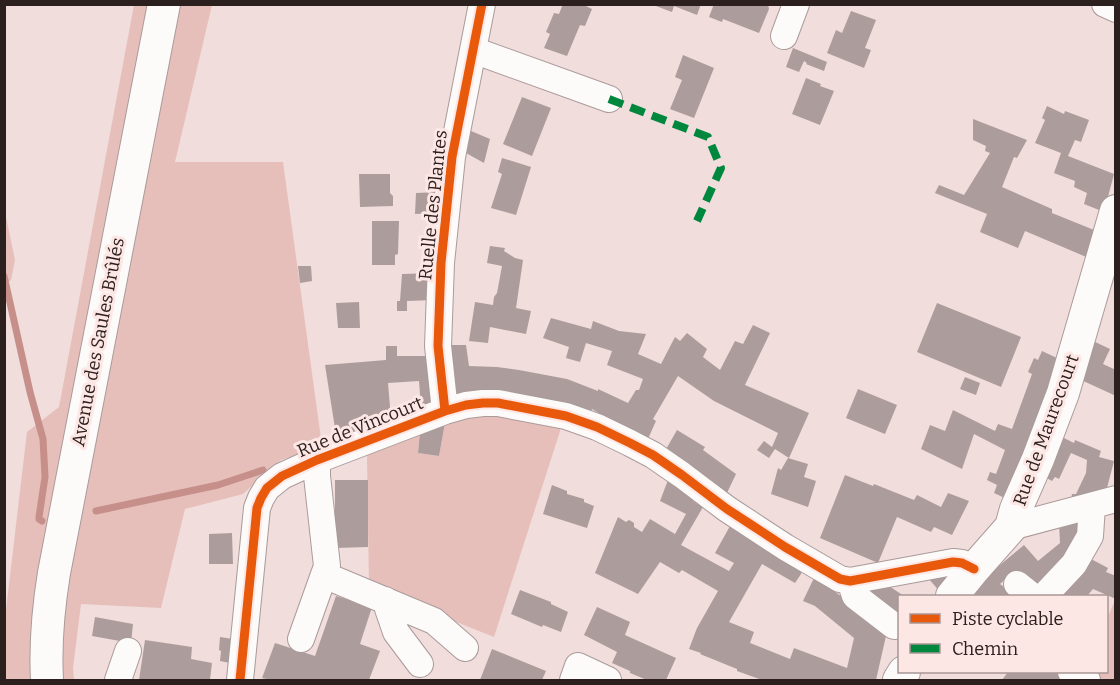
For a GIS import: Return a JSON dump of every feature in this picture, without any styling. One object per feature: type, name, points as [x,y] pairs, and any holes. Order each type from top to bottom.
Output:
[{"type":"main road","name":"Avenue des Saules Brûlés","points":[[47,681],[46,638],[54,573],[164,4]]},
{"type":"main road","name":"Rue de Maurecourt","points":[[963,588],[1011,527],[1016,509],[1063,393],[1116,211]]},
{"type":"street","name":"Ruelle des Plantes","points":[[445,411],[438,346],[441,263],[452,157],[482,4]]},
{"type":"street","points":[[784,36],[796,4]]},
{"type":"street","points":[[1105,4],[1116,9]]},
{"type":"street","points":[[473,50],[609,99]]},
{"type":"street","name":"Rue de Vincourt","points":[[240,681],[257,508],[267,488],[282,476],[317,460],[466,405],[498,403],[566,416],[597,427],[653,455],[726,509],[785,547],[840,579],[850,581]]},
{"type":"street","points":[[301,639],[327,566],[317,460]]},
{"type":"street","points":[[1011,527],[1104,502]]},
{"type":"street","points":[[1046,595],[1074,564],[1090,536],[1104,502]]},
{"type":"street","points":[[894,626],[855,596],[850,581],[953,562],[962,563],[963,588]]},
{"type":"street","points":[[324,574],[434,621],[465,648]]},
{"type":"street","points":[[385,600],[396,632],[420,664]]},
{"type":"street","points":[[118,681],[128,651]]},
{"type":"street","points":[[573,681],[578,666],[608,680]]},
{"type":"street","points":[[1073,673],[1087,681]]},
{"type":"shaded area","points":[[134,5],[151,5],[35,680],[5,680],[5,618],[27,432],[59,407]]},
{"type":"shaded area","points":[[177,5],[212,5],[175,162],[283,162],[322,446],[281,460],[243,494],[185,509],[161,608],[81,604],[73,668],[74,680],[60,680],[61,615]]},
{"type":"shaded area","points":[[5,212],[15,260],[11,280],[5,285]]},
{"type":"shaded area","points":[[498,413],[561,428],[494,637],[369,587],[367,453],[420,432],[418,453],[439,456],[445,423]]},
{"type":"shaded area","points":[[1115,600],[1115,680],[1076,680],[1081,673],[1108,673],[1108,617]]},
{"type":"building","points":[[563,4],[582,4],[592,9],[585,26],[580,25],[567,56],[544,48],[550,34],[546,32],[554,13],[559,14]]},
{"type":"building","points":[[701,4],[697,15],[674,6],[672,12],[653,5]]},
{"type":"building","points":[[714,4],[768,4],[769,9],[759,33],[723,19],[722,22],[709,17]]},
{"type":"building","points":[[851,11],[876,20],[865,48],[871,50],[864,68],[827,53],[836,30],[842,33]]},
{"type":"building","points":[[793,48],[827,62],[824,71],[804,61],[799,72],[786,67]]},
{"type":"building","points":[[683,55],[714,68],[694,118],[670,109],[682,80],[675,77]]},
{"type":"building","points":[[806,78],[834,91],[820,125],[792,114]]},
{"type":"building","points":[[522,97],[551,108],[532,156],[503,144]]},
{"type":"building","points":[[1047,106],[1064,114],[1065,111],[1089,120],[1081,142],[1075,140],[1068,156],[1114,174],[1104,212],[1084,204],[1087,193],[1074,187],[1075,181],[1054,173],[1061,153],[1035,143],[1045,120],[1042,118]]},
{"type":"building","points":[[973,119],[1027,140],[1017,158],[1014,157],[1002,187],[1052,209],[1052,213],[1099,232],[1091,259],[1025,231],[1018,248],[980,232],[987,214],[935,193],[939,185],[964,195],[990,153],[985,151],[986,146],[973,140]]},
{"type":"building","points":[[471,131],[490,139],[484,163],[466,153]]},
{"type":"building","points":[[502,158],[531,167],[516,215],[491,208],[502,174],[498,172]]},
{"type":"building","points":[[359,174],[390,174],[393,206],[360,207]]},
{"type":"building","points":[[438,192],[435,213],[415,214],[416,193]]},
{"type":"building","points":[[372,221],[399,221],[398,254],[395,255],[395,265],[372,265]]},
{"type":"building","points":[[490,246],[505,248],[504,251],[523,260],[516,308],[531,311],[526,334],[490,327],[488,343],[469,341],[475,302],[493,305],[497,293],[502,266],[487,263]]},
{"type":"building","points":[[298,266],[311,266],[312,281],[300,283]]},
{"type":"building","points":[[436,273],[434,300],[407,301],[407,311],[397,311],[402,274]]},
{"type":"building","points":[[359,302],[360,328],[338,328],[336,303]]},
{"type":"building","points":[[937,303],[1021,337],[1001,387],[917,352]]},
{"type":"building","points":[[551,318],[591,329],[593,321],[619,331],[646,334],[638,354],[661,364],[675,337],[680,341],[687,333],[707,349],[703,357],[720,370],[735,341],[743,344],[753,325],[770,333],[745,385],[809,413],[789,458],[775,449],[769,458],[757,450],[764,441],[772,447],[778,433],[714,401],[678,376],[653,419],[656,421],[647,441],[592,409],[590,413],[499,391],[476,390],[447,395],[442,345],[466,345],[469,366],[497,367],[567,379],[598,391],[598,389],[628,403],[636,390],[639,390],[643,379],[607,365],[612,351],[586,343],[580,362],[566,358],[569,347],[543,338]]},
{"type":"building","points":[[1091,340],[1110,349],[1103,364],[1116,370],[1116,396],[1079,379]]},
{"type":"building","points":[[386,346],[397,346],[397,356],[435,356],[439,400],[421,407],[419,381],[388,383],[391,419],[337,441],[325,365],[386,360]]},
{"type":"building","points":[[1042,351],[1059,359],[1058,374],[1009,500],[994,493],[997,485],[987,480],[990,472],[996,474],[1005,450],[974,434],[962,469],[921,449],[930,425],[945,431],[953,410],[995,431],[998,424],[1012,429],[1032,374],[1028,372],[1034,358],[1038,360]]},
{"type":"building","points":[[965,377],[980,383],[976,395],[960,389]]},
{"type":"building","points":[[858,389],[897,405],[885,434],[846,418]]},
{"type":"building","points":[[445,423],[439,456],[418,453],[420,432]]},
{"type":"building","points":[[677,430],[705,447],[703,450],[736,474],[726,495],[665,451]]},
{"type":"building","points":[[1056,434],[1074,443],[1075,440],[1101,451],[1099,457],[1114,461],[1107,488],[1071,501],[1072,494],[1076,494],[1086,473],[1087,460],[1071,453],[1059,479],[1055,477],[1052,481],[1045,477]]},
{"type":"building","points":[[788,458],[808,464],[804,477],[816,481],[808,507],[771,494],[778,468],[781,470]]},
{"type":"building","points":[[845,475],[914,500],[917,495],[941,507],[948,493],[969,501],[952,535],[934,527],[931,532],[897,517],[878,563],[820,538]]},
{"type":"building","points":[[335,480],[368,480],[368,547],[335,548]]},
{"type":"building","points":[[668,480],[696,497],[693,501],[703,507],[681,545],[729,571],[734,563],[715,553],[730,526],[802,569],[795,583],[762,564],[729,622],[754,632],[750,643],[790,659],[794,648],[847,668],[854,638],[815,606],[803,601],[813,580],[817,578],[883,628],[886,636],[876,680],[762,680],[737,671],[737,669],[689,649],[697,628],[718,591],[682,570],[679,573],[660,562],[638,594],[595,573],[618,517],[626,522],[631,521],[634,527],[642,532],[650,519],[675,534],[686,514],[660,501]]},
{"type":"building","points":[[552,485],[594,506],[587,528],[543,514]]},
{"type":"building","points":[[1078,517],[1082,523],[1066,566],[1032,589],[1015,571],[1000,584],[1015,595],[976,595],[970,590],[1024,545],[1038,561],[1060,543],[1059,524]]},
{"type":"building","points":[[232,533],[233,564],[209,564],[209,534]]},
{"type":"building","points":[[1093,560],[1108,568],[1106,572],[1116,576],[1116,599],[1093,589],[1088,595],[1059,595],[1080,563]]},
{"type":"building","points":[[944,570],[950,579],[941,593],[928,578]]},
{"type":"building","points":[[883,582],[902,595],[898,595],[898,621],[866,597],[875,584]]},
{"type":"building","points":[[520,590],[551,602],[568,612],[561,632],[511,614]]},
{"type":"building","points":[[336,596],[372,607],[360,644],[380,651],[369,680],[271,680],[262,678],[275,643],[315,656]]},
{"type":"building","points":[[597,607],[630,622],[625,635],[676,658],[666,680],[647,680],[630,673],[612,663],[617,652],[584,635]]},
{"type":"building","points":[[95,617],[133,624],[131,643],[92,636]]},
{"type":"building","points":[[220,637],[233,639],[230,663],[220,661]]},
{"type":"building","points":[[145,640],[192,647],[191,659],[212,663],[210,680],[139,680]]},
{"type":"building","points":[[492,649],[546,671],[542,680],[480,680]]},
{"type":"building","points":[[1007,673],[1064,673],[1077,680],[1002,680]]},
{"type":"waterway","points":[[4,276],[43,439],[45,477],[39,517],[42,521]]},
{"type":"waterway","points":[[96,511],[218,485],[263,470]]},
{"type":"marked path","points":[[609,99],[708,137],[721,168],[697,221]]},
{"type":"cycle path","points":[[445,411],[438,346],[441,263],[452,157],[482,4]]},
{"type":"cycle path","points":[[240,680],[257,508],[267,488],[282,476],[317,460],[466,405],[498,403],[566,416],[597,427],[653,455],[727,509],[840,579],[850,581],[953,562],[962,563],[974,569]]}]
